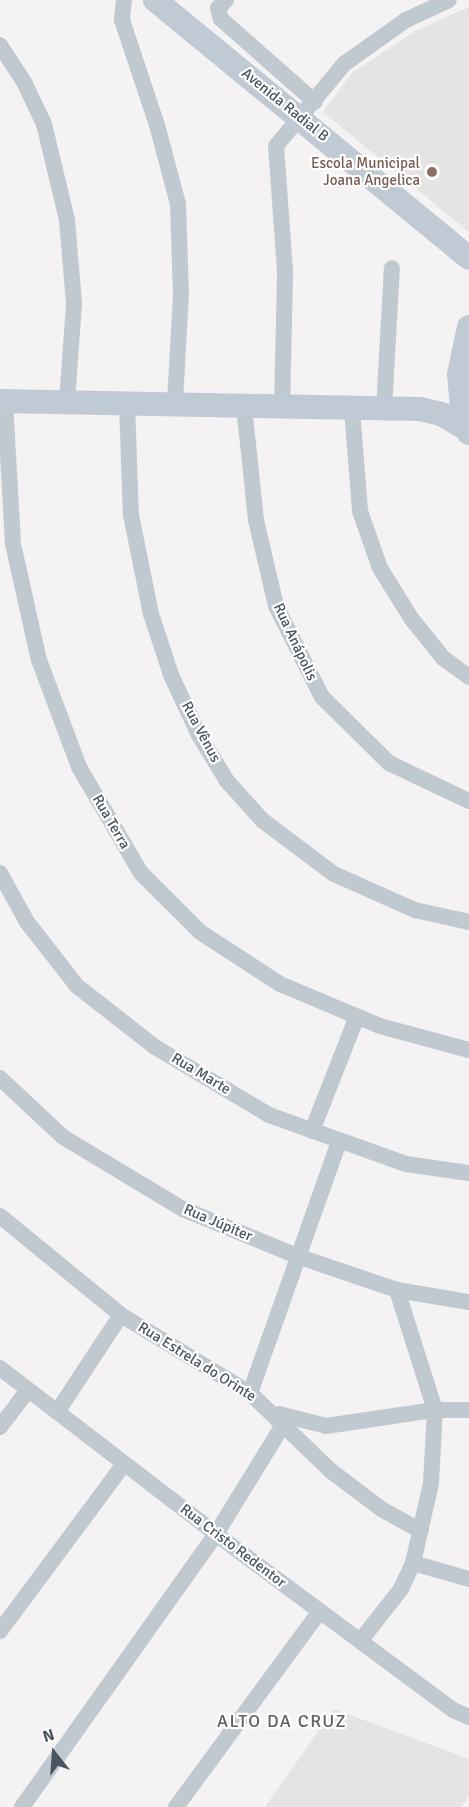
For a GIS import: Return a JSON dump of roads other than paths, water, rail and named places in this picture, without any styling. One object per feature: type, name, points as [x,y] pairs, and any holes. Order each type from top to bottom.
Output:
[{"type":"street","points":[[124,0],[122,20],[157,125],[178,204],[181,294],[175,404]]},
{"type":"street","name":"Avenida Radial B","points":[[155,0],[308,110],[469,258]]},
{"type":"street","points":[[226,0],[218,8],[221,19],[308,110]]},
{"type":"street","points":[[282,408],[285,271],[274,155],[281,137],[308,110],[344,64],[373,41],[406,20],[449,0]]},
{"type":"street","points":[[0,45],[24,82],[44,124],[68,220],[74,304],[67,401]]},
{"type":"street","points":[[384,409],[392,268]]},
{"type":"street","points":[[468,431],[459,379],[469,327]]},
{"type":"street","points":[[420,409],[436,405],[459,379]]},
{"type":"street","points":[[3,401],[420,409],[441,414],[468,431]]},
{"type":"street","name":"Rua Terra","points":[[3,401],[13,544],[39,660],[79,767],[141,873],[200,932],[280,984],[357,1016],[469,1050]]},
{"type":"street","name":"Rua Vênus","points":[[127,403],[131,515],[151,614],[171,675],[227,781],[262,820],[334,874],[415,910],[469,922]]},
{"type":"street","name":"Rua Anápolis","points":[[244,406],[256,520],[276,606],[322,697],[389,763],[469,801]]},
{"type":"street","points":[[352,409],[360,511],[380,568],[411,618],[443,658],[469,677]]},
{"type":"street","name":"Rua Marte","points":[[0,873],[27,922],[76,986],[155,1047],[269,1115],[339,1142],[406,1164],[469,1173]]},
{"type":"street","points":[[312,1131],[357,1016]]},
{"type":"street","name":"Rua Júpiter","points":[[0,1078],[63,1137],[183,1209],[297,1256],[397,1290],[469,1302]]},
{"type":"street","points":[[250,1393],[339,1142]]},
{"type":"street","name":"Rua Estrela do Orinte","points":[[0,1216],[121,1315],[250,1393],[281,1417],[331,1471],[382,1510],[421,1531]]},
{"type":"street","points":[[361,1640],[400,1589],[413,1563],[431,1483],[435,1410],[397,1290]]},
{"type":"street","points":[[57,1412],[121,1315]]},
{"type":"street","name":"Rua Cristo Redentor","points":[[0,1368],[216,1534],[453,1710],[469,1717]]},
{"type":"street","points":[[0,1427],[28,1390]]},
{"type":"street","points":[[22,1807],[216,1534],[281,1417],[326,1426],[435,1410],[469,1410]]},
{"type":"street","points":[[0,1631],[124,1464]]},
{"type":"street","points":[[413,1563],[469,1579]]},
{"type":"street","points":[[176,1807],[320,1611]]},
{"type":"place","name":"Escola Municipal Joana Angelica","points":[[432,172]]},
{"type":"district","name":"ALTO DA CRUZ","points":[[282,1721]]}]
